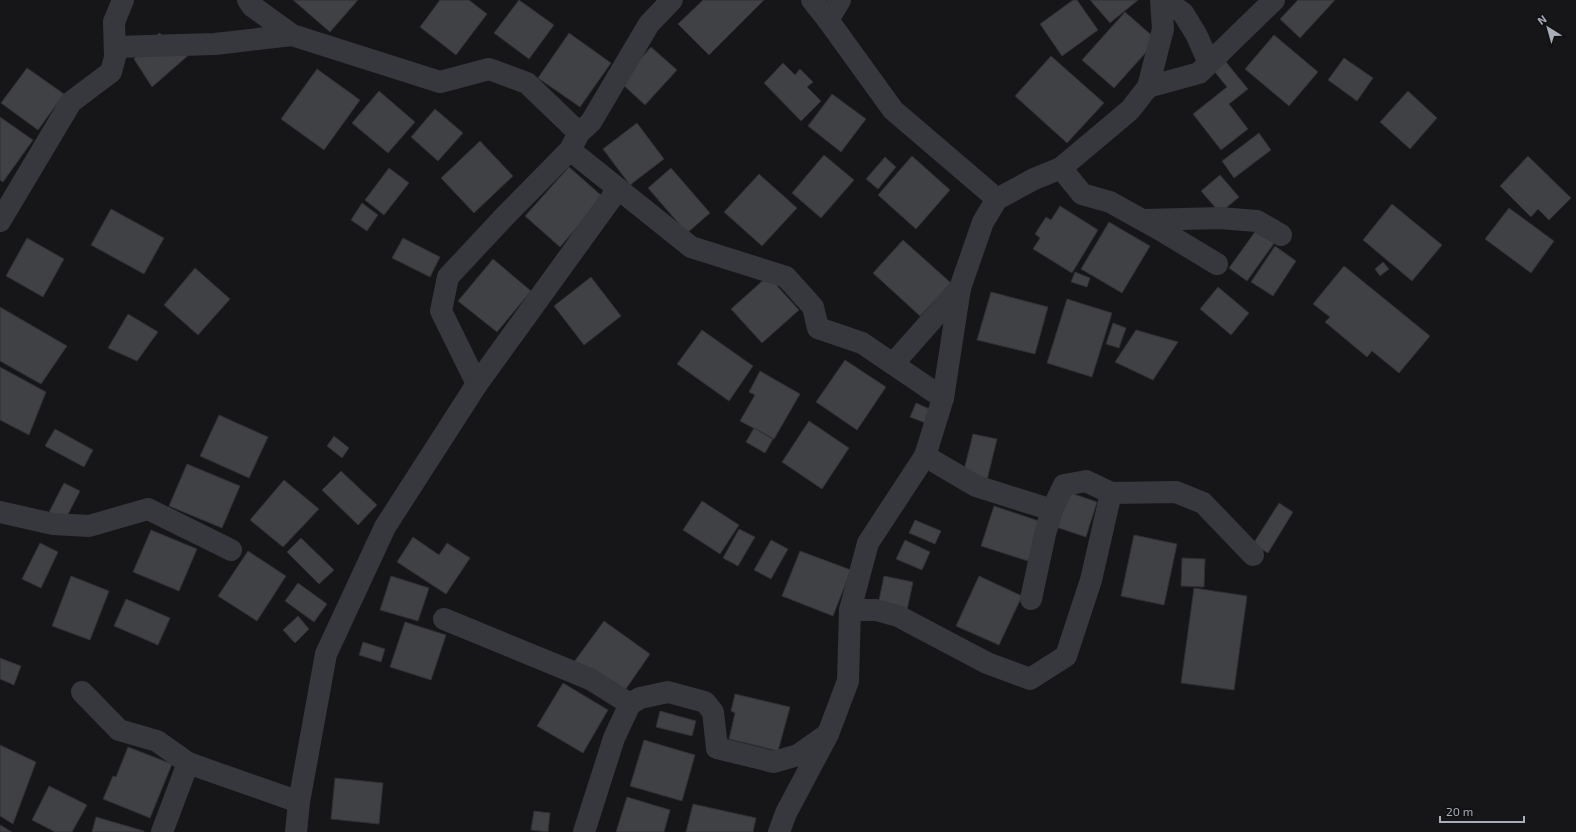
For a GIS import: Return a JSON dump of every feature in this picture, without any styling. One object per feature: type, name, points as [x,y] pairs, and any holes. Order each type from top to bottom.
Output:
[{"type":"street","points":[[0,221],[70,102],[111,72],[115,57],[114,22],[123,0]]},
{"type":"street","points":[[248,0],[252,6],[292,35],[440,82],[489,69],[527,82],[575,142],[618,189],[691,247],[786,276],[813,307],[818,328],[862,343],[943,398]]},
{"type":"street","points":[[477,384],[440,310],[448,277],[575,142],[591,122],[650,24],[672,0]]},
{"type":"street","points":[[812,0],[893,110],[997,199]]},
{"type":"street","points":[[828,20],[840,0]]},
{"type":"street","points":[[779,832],[786,813],[828,734],[848,680],[850,610],[868,543],[925,456],[943,398],[960,288],[983,222],[997,199],[1034,178],[1061,168],[1130,110],[1148,87],[1163,29],[1161,0]]},
{"type":"street","points":[[1164,0],[1184,13],[1196,34],[1209,63]]},
{"type":"street","points":[[1148,87],[1199,73],[1274,0]]},
{"type":"street","points":[[115,47],[215,44],[292,35]]},
{"type":"street","points":[[1061,168],[1082,194],[1110,202],[1217,264]]},
{"type":"street","points":[[296,832],[299,802],[326,654],[385,527],[477,384],[618,189]]},
{"type":"street","points":[[1143,220],[1220,218],[1257,221],[1281,235]]},
{"type":"street","points":[[893,364],[960,288]]},
{"type":"street","points":[[925,456],[976,486],[1052,510]]},
{"type":"street","points":[[1031,599],[1045,534],[1052,510],[1064,485],[1086,481],[1111,493],[1176,492],[1203,503],[1253,555]]},
{"type":"street","points":[[850,610],[876,610],[898,616],[987,663],[1030,679],[1066,656],[1091,580],[1111,493]]},
{"type":"street","points":[[0,512],[53,524],[89,526],[148,509],[231,550]]},
{"type":"street","points":[[444,619],[590,679],[630,704]]},
{"type":"street","points":[[82,692],[119,730],[157,741],[188,763],[299,802]]},
{"type":"street","points":[[584,832],[614,738],[630,704],[640,698],[668,692],[705,702],[713,712],[716,748],[774,762],[798,755],[828,734]]},
{"type":"street","points":[[162,832],[188,763]]},
{"type":"building","points":[[293,0],[358,0],[330,32]]},
{"type":"building","points":[[440,0],[469,0],[487,14],[456,55],[420,27]]},
{"type":"building","points":[[519,0],[554,25],[529,59],[494,33]]},
{"type":"building","points":[[703,0],[764,0],[709,55],[678,24]]},
{"type":"building","points":[[1073,0],[1077,0],[1098,30],[1062,56],[1040,24]]},
{"type":"building","points":[[1090,0],[1138,0],[1110,23]]},
{"type":"building","points":[[1298,0],[1335,0],[1300,38],[1280,19]]},
{"type":"building","points":[[1125,12],[1157,40],[1114,88],[1082,60]]},
{"type":"building","points":[[159,33],[191,53],[152,87],[134,59]]},
{"type":"building","points":[[569,33],[611,63],[580,107],[538,78]]},
{"type":"building","points":[[1274,35],[1318,72],[1289,106],[1245,69]]},
{"type":"building","points":[[651,47],[677,70],[645,105],[620,82]]},
{"type":"building","points":[[1051,56],[1104,103],[1067,143],[1015,96]]},
{"type":"building","points":[[1344,58],[1373,78],[1357,101],[1328,80]]},
{"type":"building","points":[[1226,62],[1248,89],[1229,104],[1248,129],[1221,150],[1193,114],[1227,87],[1214,71]]},
{"type":"building","points":[[783,63],[795,75],[800,69],[813,82],[807,87],[821,101],[801,121],[764,83]]},
{"type":"building","points":[[27,68],[64,94],[38,130],[1,103]]},
{"type":"building","points":[[317,69],[360,100],[324,150],[281,119]]},
{"type":"building","points":[[379,91],[415,122],[388,153],[352,123]]},
{"type":"building","points":[[1408,91],[1437,118],[1410,149],[1380,122]]},
{"type":"building","points":[[832,94],[866,119],[841,152],[808,126]]},
{"type":"building","points":[[435,109],[463,133],[438,161],[411,137]]},
{"type":"building","points":[[0,117],[33,140],[3,182],[0,180]]},
{"type":"building","points":[[637,123],[664,159],[630,185],[603,149]]},
{"type":"building","points":[[1259,133],[1271,150],[1234,178],[1222,161]]},
{"type":"building","points":[[480,141],[513,176],[474,213],[441,178]]},
{"type":"building","points":[[824,155],[854,180],[821,218],[792,193]]},
{"type":"building","points":[[912,156],[950,190],[916,229],[878,195]]},
{"type":"building","points":[[1528,156],[1571,198],[1549,220],[1538,209],[1531,217],[1500,186]]},
{"type":"building","points":[[885,157],[896,167],[878,189],[866,179]]},
{"type":"building","points":[[569,167],[603,197],[560,247],[525,216]]},
{"type":"building","points":[[389,168],[409,183],[384,215],[365,200]]},
{"type":"building","points":[[671,168],[710,213],[687,233],[648,188]]},
{"type":"building","points":[[759,174],[797,208],[762,246],[724,212]]},
{"type":"building","points":[[1220,175],[1239,197],[1220,213],[1201,191]]},
{"type":"building","points":[[362,203],[378,215],[367,231],[351,220]]},
{"type":"building","points":[[1392,204],[1442,245],[1412,281],[1363,240]]},
{"type":"building","points":[[1060,206],[1098,230],[1072,273],[1033,249],[1040,238],[1035,234],[1046,217],[1051,220]]},
{"type":"building","points":[[1509,208],[1554,241],[1531,273],[1485,239]]},
{"type":"building","points":[[111,209],[164,238],[144,274],[91,245]]},
{"type":"building","points":[[1109,222],[1150,246],[1122,293],[1081,269]]},
{"type":"building","points":[[1257,229],[1275,242],[1247,281],[1229,268]]},
{"type":"building","points":[[27,238],[64,259],[43,297],[6,276]]},
{"type":"building","points":[[403,238],[440,257],[430,277],[392,258]]},
{"type":"building","points":[[903,240],[951,283],[920,316],[873,273]]},
{"type":"building","points":[[1275,246],[1296,261],[1273,296],[1251,282]]},
{"type":"building","points":[[493,259],[531,291],[497,332],[458,301]]},
{"type":"building","points":[[1383,262],[1389,269],[1380,276],[1375,269]]},
{"type":"building","points":[[1344,266],[1430,336],[1399,373],[1372,351],[1367,357],[1325,322],[1330,317],[1313,304]]},
{"type":"building","points":[[195,268],[230,299],[198,335],[164,305]]},
{"type":"building","points":[[1075,272],[1090,278],[1087,287],[1071,282]]},
{"type":"building","points":[[768,276],[799,310],[762,343],[731,309]]},
{"type":"building","points":[[591,277],[621,316],[584,345],[554,306]]},
{"type":"building","points":[[1218,287],[1249,313],[1231,335],[1200,309]]},
{"type":"building","points":[[991,292],[1048,307],[1035,354],[977,340]]},
{"type":"building","points":[[1067,299],[1112,313],[1092,377],[1047,363]]},
{"type":"building","points":[[0,307],[67,346],[41,384],[0,361]]},
{"type":"building","points":[[128,314],[158,332],[137,361],[108,348]]},
{"type":"building","points":[[1113,323],[1126,328],[1119,348],[1106,344]]},
{"type":"building","points":[[702,330],[753,366],[729,401],[677,364]]},
{"type":"building","points":[[1136,330],[1178,342],[1153,380],[1115,362]]},
{"type":"building","points":[[845,360],[886,387],[857,430],[816,402]]},
{"type":"building","points":[[0,367],[46,392],[29,435],[0,420]]},
{"type":"building","points":[[760,371],[800,394],[774,439],[740,421],[755,395],[749,392]]},
{"type":"building","points":[[916,403],[934,411],[928,424],[910,417]]},
{"type":"building","points":[[219,415],[268,437],[249,478],[200,456]]},
{"type":"building","points":[[809,421],[849,448],[822,489],[782,462]]},
{"type":"building","points":[[754,428],[773,439],[765,453],[746,442]]},
{"type":"building","points":[[55,429],[93,450],[84,467],[45,446]]},
{"type":"building","points":[[973,434],[997,439],[987,480],[963,474]]},
{"type":"building","points":[[334,436],[349,448],[342,458],[327,446]]},
{"type":"building","points":[[187,464],[240,486],[222,528],[169,506]]},
{"type":"building","points":[[341,471],[377,505],[358,525],[322,490]]},
{"type":"building","points":[[284,480],[319,509],[283,547],[250,520]]},
{"type":"building","points":[[64,483],[80,491],[64,522],[48,514]]},
{"type":"building","points":[[1065,491],[1097,502],[1086,537],[1053,526]]},
{"type":"building","points":[[702,501],[739,525],[720,554],[683,530]]},
{"type":"building","points":[[1279,503],[1293,512],[1268,553],[1253,544]]},
{"type":"building","points":[[994,506],[1042,522],[1028,561],[981,546]]},
{"type":"building","points":[[915,520],[941,531],[935,544],[909,533]]},
{"type":"building","points":[[739,529],[755,537],[738,566],[723,558]]},
{"type":"building","points":[[151,530],[197,549],[179,591],[133,572]]},
{"type":"building","points":[[1134,535],[1177,544],[1164,605],[1121,596]]},
{"type":"building","points":[[413,537],[439,555],[447,543],[470,558],[446,594],[397,562]]},
{"type":"building","points":[[301,538],[334,570],[319,584],[287,552]]},
{"type":"building","points":[[771,540],[788,549],[771,579],[754,570]]},
{"type":"building","points":[[905,540],[930,552],[922,570],[896,559]]},
{"type":"building","points":[[40,543],[58,552],[41,588],[22,579]]},
{"type":"building","points":[[248,551],[286,576],[257,621],[218,596]]},
{"type":"building","points":[[800,551],[851,570],[833,616],[782,596]]},
{"type":"building","points":[[1182,558],[1205,559],[1204,587],[1181,586]]},
{"type":"building","points":[[71,576],[109,591],[90,640],[52,626]]},
{"type":"building","points":[[391,576],[429,588],[418,621],[380,610]]},
{"type":"building","points":[[884,576],[913,582],[907,610],[878,605]]},
{"type":"building","points":[[979,576],[1022,596],[999,645],[956,626]]},
{"type":"building","points":[[298,583],[327,604],[314,622],[285,601]]},
{"type":"building","points":[[1194,588],[1247,596],[1234,690],[1181,683]]},
{"type":"building","points":[[126,599],[170,618],[158,645],[114,626]]},
{"type":"building","points":[[298,616],[309,629],[295,643],[283,630]]},
{"type":"building","points":[[604,621],[650,654],[621,696],[574,662]]},
{"type":"building","points":[[405,622],[446,635],[431,680],[390,667]]},
{"type":"building","points":[[363,642],[385,649],[381,662],[359,655]]},
{"type":"building","points":[[0,658],[21,666],[14,685],[0,679]]},
{"type":"building","points":[[563,683],[608,710],[583,753],[537,726]]},
{"type":"building","points":[[735,694],[790,707],[778,751],[729,739],[735,713],[731,711]]},
{"type":"building","points":[[660,711],[696,721],[692,736],[656,727]]},
{"type":"building","points":[[644,740],[695,755],[682,801],[630,786]]},
{"type":"building","points":[[0,745],[36,762],[13,824],[0,816]]},
{"type":"building","points":[[128,747],[172,764],[150,818],[103,799],[113,776],[116,777]]},
{"type":"building","points":[[335,778],[383,783],[379,824],[331,819]]},
{"type":"building","points":[[49,786],[87,805],[72,832],[55,832],[32,820]]},
{"type":"building","points":[[627,797],[670,810],[664,832],[616,832]]},
{"type":"building","points":[[693,804],[756,818],[753,832],[686,832]]},
{"type":"building","points":[[534,811],[550,813],[548,832],[531,830]]},
{"type":"building","points":[[96,817],[144,831],[144,832],[92,832]]},
{"type":"building","points":[[0,825],[12,832],[0,832]]}]
